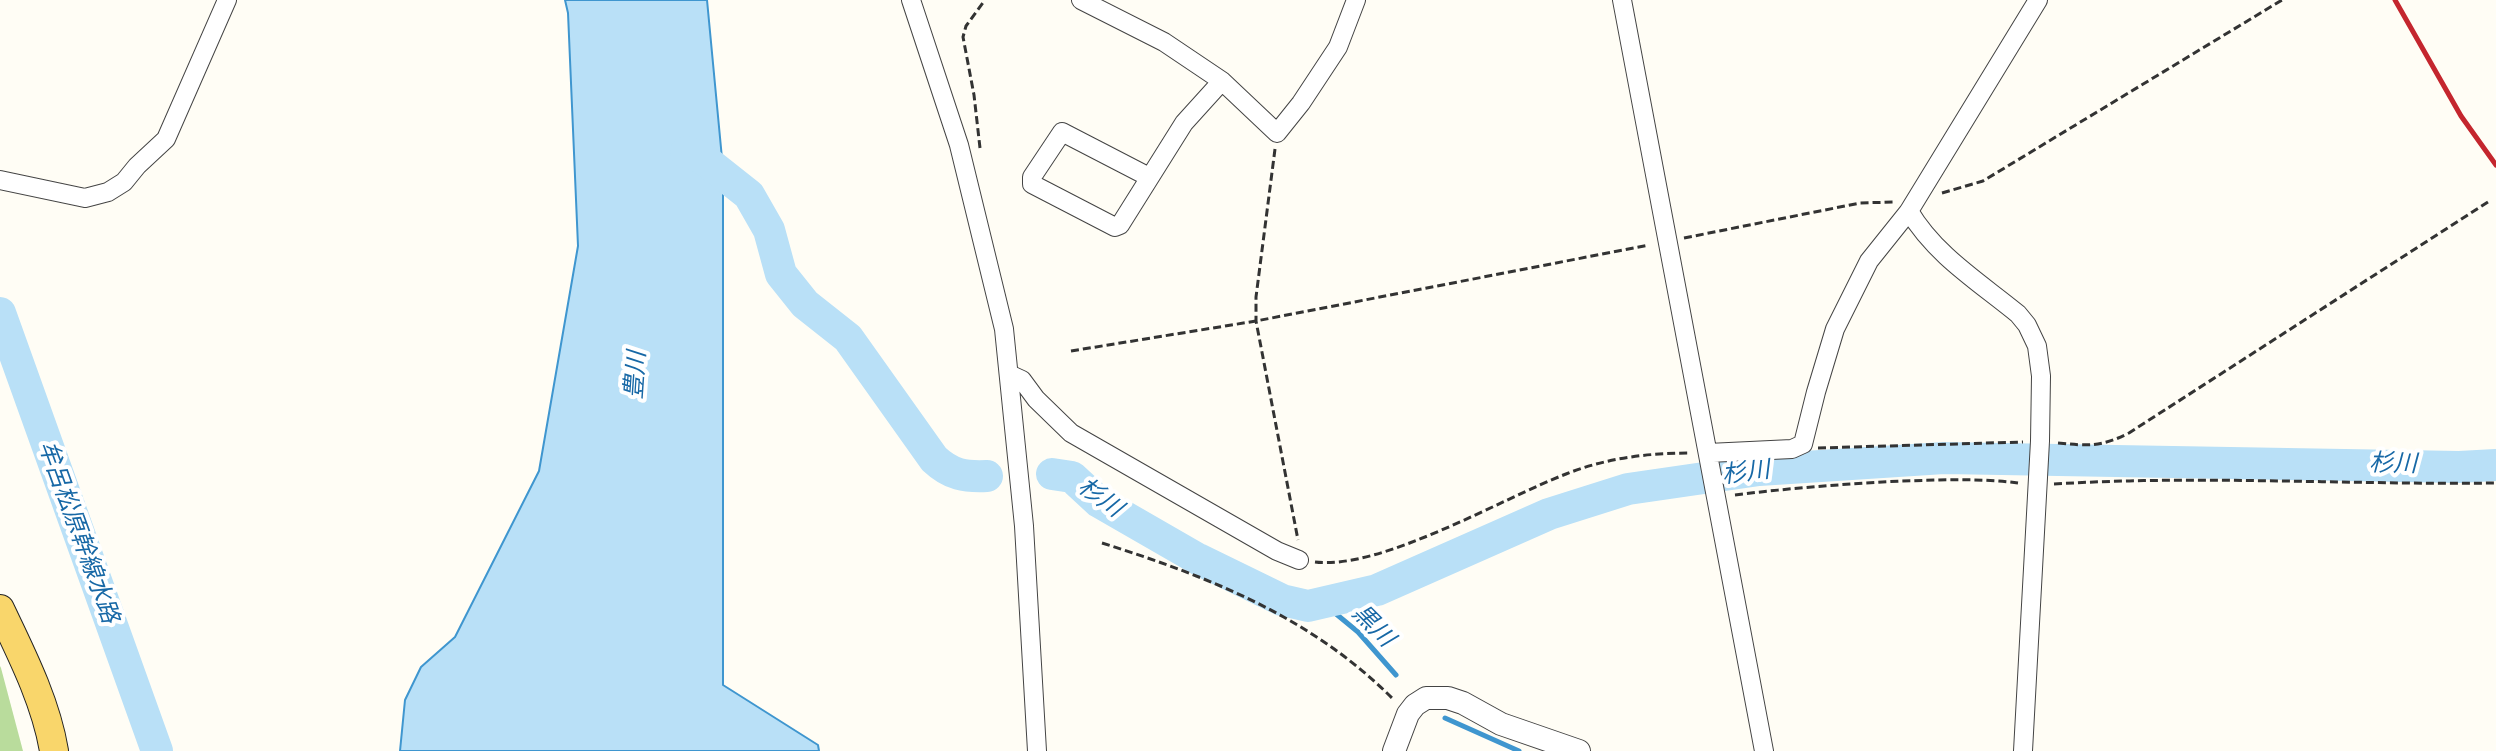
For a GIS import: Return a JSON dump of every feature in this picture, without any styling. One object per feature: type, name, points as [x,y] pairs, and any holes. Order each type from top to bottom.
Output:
[{"type":"main road","points":[[0,609],[24,661],[54,751]]},
{"type":"street","points":[[0,180],[85,198],[108,192],[124,182],[166,139],[227,0]]},
{"type":"street","points":[[911,0],[959,145],[1004,329],[1024,526],[1037,751]]},
{"type":"street","points":[[1081,0],[1164,42],[1222,81],[1277,133],[1338,47],[1356,0]]},
{"type":"street","points":[[1622,0],[1764,751]]},
{"type":"street","points":[[1708,458],[1792,449],[1803,444],[1835,329],[1869,261],[1909,211],[2038,0]]},
{"type":"street","points":[[1149,177],[1062,132],[1032,177],[1032,184],[1115,227],[1120,225],[1184,123],[1222,81]]},
{"type":"street","points":[[1909,211],[1918,227],[1944,255],[2018,314],[2037,346],[2041,376],[2040,444],[2023,751]]},
{"type":"street","points":[[1009,374],[1022,380],[1036,399],[1071,433],[1277,551],[1299,560]]},
{"type":"street","points":[[1394,751],[1408,714],[1426,698],[1448,698],[1463,703],[1501,724],[1579,751]]},
{"type":"path","points":[[981,158],[963,37],[966,26],[985,0]]},
{"type":"path","points":[[1920,191],[1936,194],[1983,181],[2282,0]]},
{"type":"path","points":[[1277,133],[1256,297],[1256,321],[1298,540],[1299,560],[1330,563],[1370,556],[1567,473],[1609,460],[1664,453],[1708,458]]},
{"type":"path","points":[[1803,444],[1815,448],[2107,444],[2129,433],[2491,200]]},
{"type":"path","points":[[1071,351],[1256,321],[1860,203],[1895,202],[1909,211]]},
{"type":"path","points":[[1717,500],[1728,495],[1812,486],[1929,480],[2037,483],[2496,483]]},
{"type":"path","points":[[1102,543],[1176,566],[1274,609],[1340,653],[1408,714]]},
{"type":"green space","points":[[1,668],[23,751],[0,751]]},
{"type":"water","name":"豊川","points":[[565,0],[707,0],[723,169],[723,685],[818,745],[819,751],[400,751],[405,700],[421,667],[455,637],[539,471],[578,246]]},
{"type":"waterway","name":"杉川","points":[[686,152],[701,157],[749,195],[769,230],[781,274],[805,304],[848,338],[934,459],[946,469],[959,474],[987,476]]},
{"type":"waterway","name":"牟呂松原幹線水路","points":[[0,313],[157,751]]},
{"type":"waterway","name":"杉川","points":[[1052,474],[1072,477],[1099,502],[1198,559],[1282,600],[1308,606],[1377,590],[1549,514],[1628,489],[1759,470],[1944,458],[2459,467],[2496,465]]},
{"type":"waterway","name":"黒川","points":[[1324,604],[1358,632],[1396,675]]},
{"type":"waterway","name":"黒川","points":[[1445,718],[1519,751]]},
{"type":"railway","points":[[2395,0],[2461,116],[2496,165]]}]
